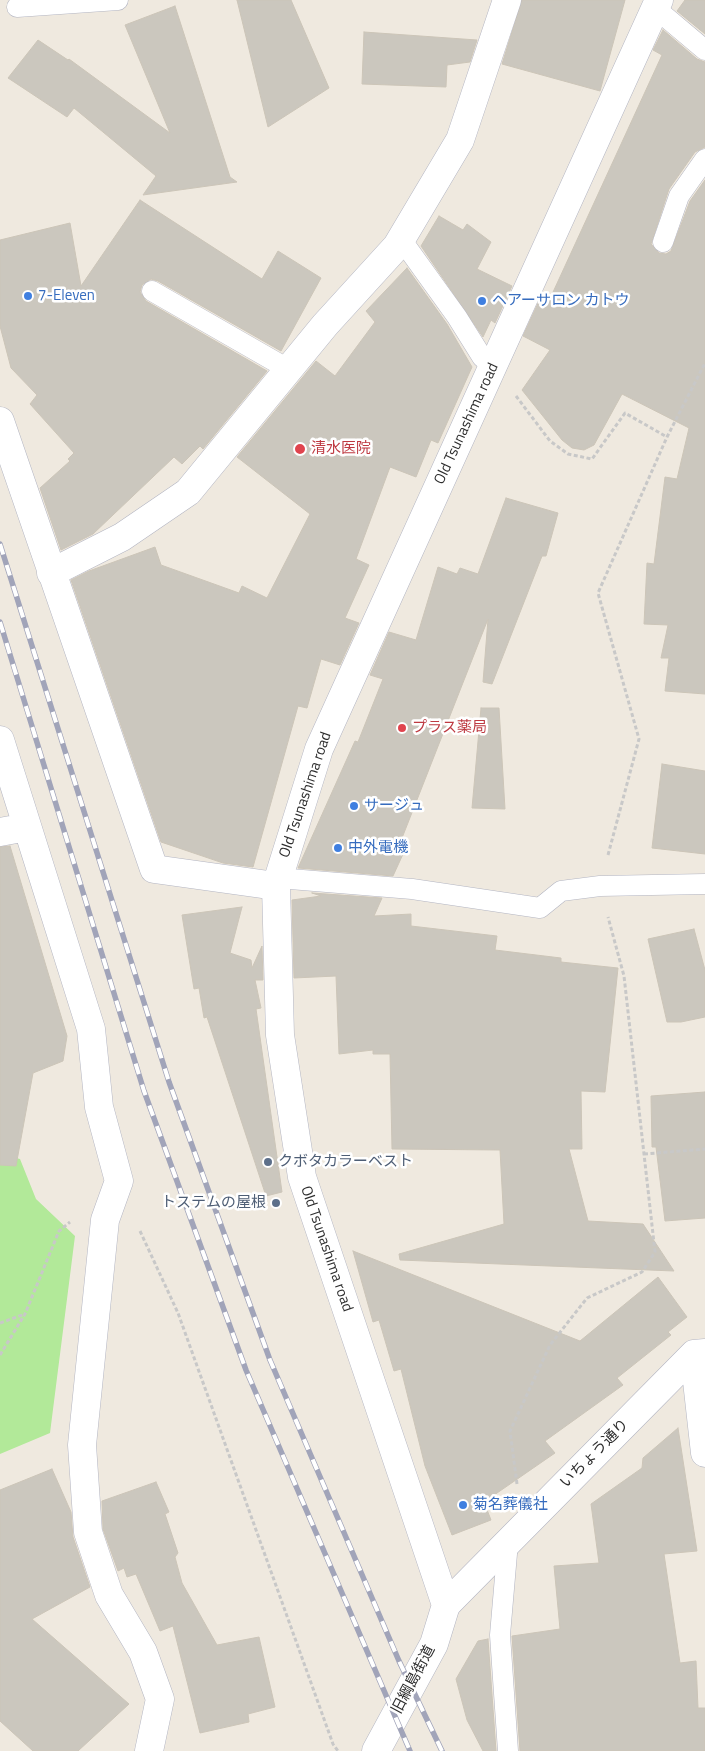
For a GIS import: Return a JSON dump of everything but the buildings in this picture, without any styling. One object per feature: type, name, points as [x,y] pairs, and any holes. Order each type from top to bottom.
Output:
[{"type":"street","points":[[51,573],[122,537],[188,492],[288,369],[401,239],[460,140],[500,3]]},
{"type":"street","name":"Old Tsunashima road","points":[[446,1605],[302,1177],[280,1034],[277,882],[319,748],[657,4]]},
{"type":"street","points":[[0,421],[154,869],[277,882]]},
{"type":"street","points":[[0,740],[91,1029],[99,1107],[119,1182],[108,1211],[82,1445],[88,1532],[109,1595],[143,1652],[160,1699],[149,1751]]},
{"type":"street","points":[[0,832],[27,827]]},
{"type":"street","points":[[699,1353],[705,1453]]},
{"type":"street","name":"いちょう通り","points":[[446,1605],[699,1353]]},
{"type":"street","name":"旧綱島街道","points":[[376,1751],[434,1644],[446,1605]]},
{"type":"lane","points":[[17,7],[118,0]]},
{"type":"lane","points":[[657,4],[705,50]]},
{"type":"lane","points":[[663,242],[679,196],[705,159]]},
{"type":"lane","points":[[401,239],[457,316],[482,357],[493,366]]},
{"type":"lane","points":[[152,291],[288,369]]},
{"type":"lane","points":[[277,882],[412,888],[540,908],[561,892],[600,886],[705,884]]},
{"type":"lane","points":[[508,1751],[500,1635],[516,1534]]},
{"type":"path","points":[[516,1534],[510,1431],[550,1346],[587,1298],[642,1272],[655,1252],[624,976],[600,886],[639,739],[598,593],[667,437],[705,363]]},
{"type":"path","points":[[493,366],[550,441],[568,454],[592,459],[625,413],[667,437]]},
{"type":"path","points":[[644,1154],[705,1149]]},
{"type":"path","points":[[0,1355],[25,1314],[59,1231],[75,1218],[108,1211],[136,1223],[178,1314],[333,1744],[338,1751]]},
{"type":"path","points":[[0,1323],[25,1314]]},
{"type":"green space","points":[[0,1154],[20,1159],[36,1199],[75,1236],[50,1433],[0,1454]]},
{"type":"railway","points":[[0,544],[169,1082],[270,1360],[399,1661],[442,1751]]},
{"type":"railway","points":[[0,622],[144,1091],[246,1370],[410,1751]]},
{"type":"place","name":"7-Eleven","points":[[28,296]]},
{"type":"place","name":"ヘアーサロン カトウ","points":[[482,301]]},
{"type":"place","name":"清水医院","points":[[300,449]]},
{"type":"place","name":"プラス薬局","points":[[402,728]]},
{"type":"place","name":"サージュ","points":[[354,806]]},
{"type":"place","name":"中外電機","points":[[338,848]]},
{"type":"place","name":"クボタカラーベスト","points":[[268,1162]]},
{"type":"place","name":"トステムの屋根","points":[[276,1203]]},
{"type":"place","name":"菊名葬儀社","points":[[463,1505]]}]
